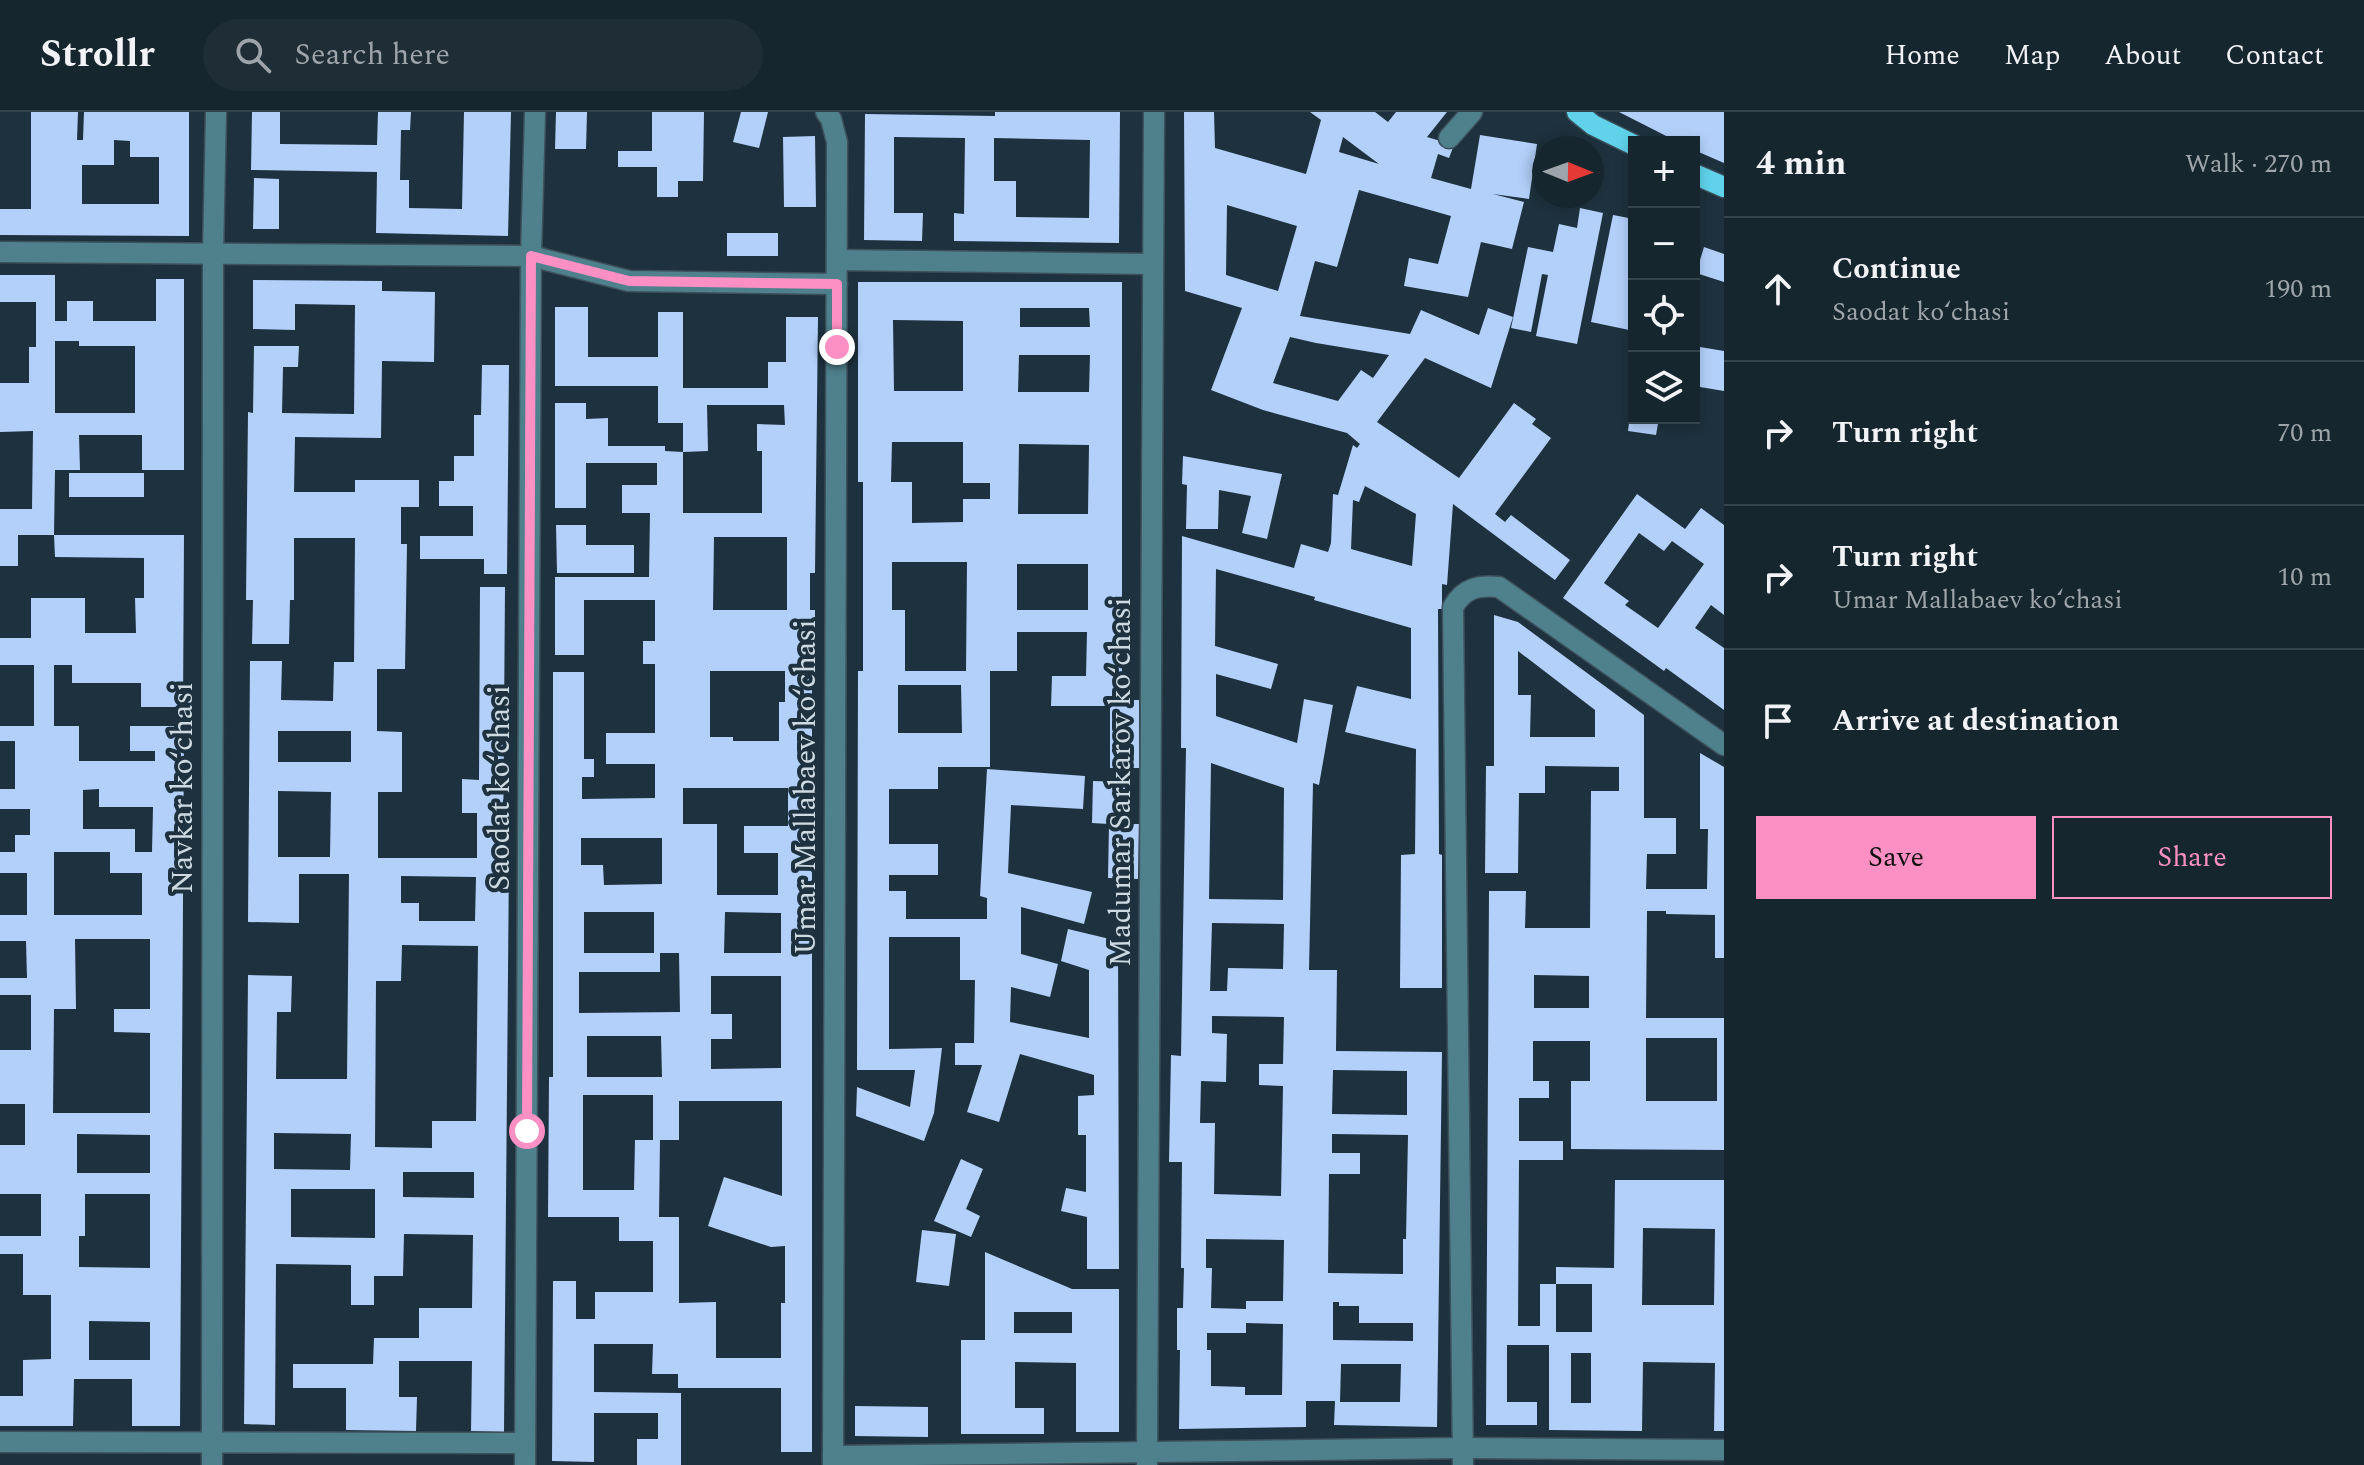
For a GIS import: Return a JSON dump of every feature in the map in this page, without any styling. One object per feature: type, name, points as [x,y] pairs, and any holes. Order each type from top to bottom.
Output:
[{"type":"main road","points":[[1577,112],[1593,125],[1628,142]]},
{"type":"main road","points":[[1700,177],[1724,187]]},
{"type":"street","name":"Navkar koʻchasi","points":[[212,1465],[213,254],[216,112]]},
{"type":"street","name":"Saodat koʻchasi","points":[[525,1465],[531,256],[535,112]]},
{"type":"street","name":"Umar Mallabaev koʻchasi","points":[[826,112],[837,142],[833,1460]]},
{"type":"street","name":"Madumar Sarkarov koʻchasi","points":[[1147,1458],[1154,112]]},
{"type":"street","points":[[1449,138],[1472,112]]},
{"type":"street","points":[[0,252],[531,256],[629,281],[837,284]]},
{"type":"street","points":[[837,260],[1152,264]]},
{"type":"street","points":[[1463,1456],[1453,607],[1467,589],[1499,587],[1724,745]]},
{"type":"street","points":[[0,1442],[525,1443]]},
{"type":"street","points":[[833,1460],[1463,1456],[1724,1450]]},
{"type":"building","points":[[31,112],[78,112],[77,140],[83,140],[84,112],[189,112],[189,236],[0,235],[0,209],[31,209]],"holes":[[[114,140],[130,141],[130,157],[159,157],[159,204],[82,204],[82,165],[114,165]]]},
{"type":"building","points":[[252,112],[280,112],[280,144],[377,145],[378,112],[411,112],[410,130],[401,130],[400,180],[409,180],[409,208],[462,209],[464,112],[511,112],[508,236],[376,233],[377,172],[251,170]]},
{"type":"building","points":[[556,112],[587,112],[586,149],[555,149]]},
{"type":"building","points":[[652,112],[704,112],[703,181],[678,181],[678,197],[657,197],[657,167],[618,167],[618,151],[652,151]]},
{"type":"building","points":[[741,112],[768,112],[759,148],[733,142]]},
{"type":"building","points":[[995,112],[1120,112],[1119,243],[954,241],[954,213],[964,214],[965,138],[894,137],[894,213],[923,213],[922,241],[864,240],[865,114],[995,116]],"holes":[[[994,138],[1090,140],[1089,218],[1016,217],[1016,181],[994,181]]]},
{"type":"building","points":[[1184,112],[1214,112],[1215,148],[1306,174],[1321,120],[1310,112],[1375,112],[1388,122],[1396,112],[1447,112],[1427,137],[1454,145],[1449,158],[1438,154],[1431,178],[1471,189],[1480,135],[1532,143],[1529,199],[1493,194],[1524,202],[1512,249],[1481,242],[1468,297],[1404,286],[1409,258],[1438,264],[1451,216],[1359,190],[1337,267],[1315,261],[1300,316],[1410,334],[1421,310],[1479,335],[1488,308],[1513,317],[1491,388],[1425,358],[1377,422],[1459,478],[1514,403],[1536,419],[1532,424],[1551,438],[1495,514],[1505,522],[1511,515],[1570,560],[1555,580],[1453,504],[1447,585],[1442,584],[1442,609],[1438,609],[1442,988],[1400,988],[1401,855],[1415,854],[1416,749],[1345,732],[1357,686],[1411,699],[1411,628],[1216,569],[1215,646],[1278,664],[1271,689],[1216,674],[1216,716],[1297,743],[1304,699],[1333,705],[1319,785],[1313,783],[1309,970],[1337,970],[1336,1051],[1442,1052],[1437,1427],[1334,1425],[1335,1401],[1306,1401],[1306,1427],[1179,1429],[1177,1308],[1183,1308],[1182,1162],[1169,1162],[1171,1055],[1181,1056],[1186,748],[1181,748],[1182,536],[1294,568],[1301,544],[1328,552],[1333,494],[1338,495],[1353,445],[1357,448],[1360,444],[1347,433],[1263,410],[1211,390],[1242,308],[1185,291]],"holes":[[[1343,137],[1379,164],[1339,152]],[[1227,205],[1297,226],[1278,291],[1226,275]],[[1290,337],[1389,355],[1373,378],[1361,370],[1338,401],[1273,383]],[[1365,486],[1416,514],[1412,566],[1351,549],[1353,500],[1359,502]],[[1211,763],[1284,788],[1283,900],[1209,899]],[[1212,923],[1284,924],[1283,969],[1228,968],[1227,991],[1210,991]],[[1212,1016],[1284,1017],[1283,1064],[1259,1064],[1259,1085],[1283,1086],[1281,1196],[1214,1194],[1215,1123],[1200,1123],[1201,1081],[1226,1082],[1227,1034],[1212,1033]],[[1333,1070],[1407,1071],[1407,1115],[1332,1114]],[[1332,1134],[1408,1135],[1403,1274],[1328,1273],[1329,1174],[1360,1174],[1360,1153],[1332,1153]],[[1206,1239],[1284,1240],[1283,1301],[1246,1301],[1246,1309],[1211,1308],[1212,1268],[1206,1268]],[[1333,1302],[1339,1302],[1339,1306],[1359,1306],[1359,1323],[1413,1323],[1413,1341],[1333,1340]],[[1246,1323],[1283,1324],[1282,1395],[1245,1395],[1245,1387],[1211,1386],[1211,1350],[1207,1350],[1207,1333],[1246,1333]],[[1341,1364],[1401,1364],[1400,1402],[1340,1402]]]},
{"type":"building","points":[[1619,112],[1724,112],[1724,163],[1700,153],[1700,136],[1666,136]]},
{"type":"building","points":[[815,136],[816,207],[784,207],[783,137]]},
{"type":"building","points":[[254,178],[279,179],[279,229],[253,229]]},
{"type":"building","points":[[1580,208],[1603,213],[1577,344],[1536,336],[1548,275],[1542,274],[1531,332],[1511,328],[1528,247],[1553,252],[1559,224],[1577,228]]},
{"type":"building","points":[[1613,215],[1628,218],[1628,330],[1591,322]]},
{"type":"building","points":[[727,233],[778,233],[778,256],[727,256]]},
{"type":"building","points":[[1704,247],[1724,254],[1724,282],[1700,274]]},
{"type":"building","points":[[0,275],[55,275],[55,321],[67,321],[67,301],[93,301],[93,321],[156,321],[156,279],[184,279],[184,470],[142,470],[142,435],[79,435],[80,470],[55,470],[54,535],[18,535],[18,566],[0,566],[0,509],[32,509],[33,431],[0,432],[0,383],[29,383],[29,347],[36,347],[36,302],[0,302]],"holes":[[[55,341],[79,341],[79,346],[135,346],[135,413],[55,413]]]},
{"type":"building","points":[[253,280],[382,281],[382,291],[435,292],[434,362],[382,361],[381,438],[295,437],[294,492],[355,492],[355,480],[419,480],[419,507],[401,507],[401,544],[407,544],[405,669],[377,669],[377,731],[402,732],[402,792],[378,792],[378,858],[477,858],[477,813],[462,813],[462,779],[479,780],[480,587],[505,587],[503,859],[509,858],[504,1432],[471,1431],[472,1361],[399,1361],[399,1397],[417,1397],[416,1431],[346,1430],[346,1388],[293,1388],[293,1364],[373,1364],[374,1338],[419,1338],[419,1308],[472,1308],[473,1235],[404,1234],[403,1276],[374,1276],[374,1305],[351,1305],[351,1265],[276,1264],[275,1425],[244,1424],[248,975],[292,976],[291,1012],[277,1012],[276,1079],[347,1079],[349,874],[299,874],[299,923],[248,922],[250,661],[282,661],[281,700],[333,701],[334,662],[354,662],[355,538],[294,538],[294,600],[290,600],[289,644],[252,644],[253,600],[246,600],[248,412],[253,413],[254,346],[299,346],[298,367],[283,367],[282,413],[354,414],[355,305],[295,304],[295,330],[253,329]],"holes":[[[278,731],[351,731],[351,762],[278,762]],[[278,791],[331,792],[330,857],[278,857]],[[401,876],[476,877],[475,921],[419,921],[419,903],[401,903]],[[402,945],[478,946],[476,1121],[432,1121],[432,1148],[375,1147],[376,981],[401,981]],[[274,1133],[351,1134],[350,1170],[274,1169]],[[403,1172],[474,1172],[474,1198],[403,1197]],[[291,1189],[375,1189],[375,1238],[291,1237]]]},
{"type":"building","points":[[858,282],[1122,282],[1122,700],[1139,700],[1139,768],[1110,768],[1110,706],[1051,706],[1052,676],[1086,676],[1087,632],[1017,632],[1017,671],[990,671],[990,767],[938,767],[938,789],[889,789],[889,844],[938,844],[938,875],[889,875],[889,891],[906,891],[906,919],[987,919],[987,898],[980,896],[987,769],[1085,776],[1083,809],[1011,805],[1008,873],[1092,892],[1084,924],[1021,907],[1021,954],[1058,964],[1050,997],[1011,987],[1010,1022],[1089,1038],[1089,970],[1061,961],[1068,929],[1118,941],[1119,1269],[1087,1269],[1087,1217],[1061,1211],[1066,1188],[1086,1192],[1086,1135],[1078,1135],[1078,1096],[1094,1095],[1094,1075],[1020,1054],[999,1122],[967,1112],[982,1065],[955,1065],[955,1043],[974,1043],[975,980],[960,980],[960,937],[889,937],[889,1049],[942,1048],[934,1113],[924,1141],[856,1116],[857,1087],[910,1107],[915,1070],[857,1070],[858,671],[863,671],[863,482],[858,482]],"holes":[[[1020,308],[1089,308],[1090,327],[1020,327]],[[893,320],[963,321],[963,391],[894,391]],[[1019,355],[1090,355],[1089,392],[1018,392]],[[892,442],[963,442],[963,483],[990,483],[990,499],[963,499],[963,522],[912,523],[912,482],[891,482]],[[1019,444],[1089,445],[1088,514],[1018,514]],[[892,562],[967,562],[966,671],[905,671],[905,610],[892,610]],[[1017,564],[1088,564],[1088,610],[1017,610]],[[898,685],[961,685],[962,733],[898,733]]]},
{"type":"building","points":[[555,307],[588,307],[588,357],[658,357],[658,312],[683,312],[683,388],[768,388],[768,362],[786,362],[786,317],[818,317],[815,573],[810,573],[810,610],[815,610],[815,641],[812,641],[812,1452],[781,1452],[781,1388],[678,1388],[678,1374],[652,1374],[653,1344],[594,1344],[594,1392],[681,1393],[681,1465],[637,1465],[637,1439],[658,1439],[658,1413],[594,1413],[594,1462],[552,1461],[553,1281],[576,1281],[576,1319],[595,1319],[595,1292],[653,1292],[653,1241],[619,1241],[619,1217],[548,1217],[549,1077],[553,1077],[553,672],[584,672],[584,759],[594,759],[594,777],[582,777],[582,799],[655,798],[655,764],[606,764],[606,733],[655,733],[655,664],[643,664],[643,641],[655,641],[655,600],[584,600],[584,655],[555,655],[555,577],[649,577],[650,513],[622,513],[622,485],[657,485],[657,463],[586,463],[586,508],[555,508],[555,403],[586,403],[586,419],[608,418],[608,446],[665,446],[665,451],[683,452],[683,423],[658,423],[658,386],[555,386]],"holes":[[[707,405],[784,405],[785,425],[757,424],[757,451],[762,451],[762,513],[683,513],[683,452],[708,451]],[[714,537],[787,537],[787,610],[713,610]],[[710,671],[785,671],[785,702],[779,702],[779,741],[733,741],[733,737],[710,737]],[[683,788],[788,788],[788,826],[744,826],[744,853],[778,853],[778,895],[717,895],[717,824],[683,824]],[[581,838],[662,838],[662,884],[604,885],[603,865],[581,865]],[[584,912],[654,912],[654,953],[584,953]],[[725,912],[781,913],[781,953],[724,953]],[[660,953],[679,953],[680,1012],[579,1013],[579,972],[660,972]],[[711,976],[781,976],[781,1068],[711,1069],[711,1039],[732,1039],[732,1014],[711,1014]],[[587,1036],[661,1036],[662,1077],[587,1077]],[[583,1095],[653,1095],[653,1140],[635,1140],[634,1190],[583,1190]],[[679,1101],[782,1101],[782,1196],[724,1177],[708,1226],[771,1247],[785,1246],[781,1358],[716,1358],[716,1302],[679,1303],[679,1217],[659,1217],[660,1140],[679,1140]]]},
{"type":"building","points":[[1700,347],[1724,351],[1724,391],[1700,387]]},
{"type":"building","points":[[482,365],[509,365],[507,574],[484,574],[484,559],[420,559],[420,536],[473,536],[473,506],[439,506],[439,481],[454,481],[454,456],[474,456],[474,415],[481,415]]},
{"type":"building","points":[[1629,424],[1658,424],[1656,435],[1628,431]]},
{"type":"building","points":[[1183,456],[1282,474],[1267,539],[1242,533],[1251,496],[1219,490],[1218,529],[1186,529],[1187,485],[1182,484]]},
{"type":"building","points":[[69,473],[144,473],[144,497],[69,497]]},
{"type":"building","points":[[1637,494],[1685,529],[1701,508],[1724,525],[1724,615],[1711,605],[1695,628],[1724,648],[1724,710],[1666,668],[1664,671],[1563,598]],"holes":[[[1639,533],[1664,551],[1672,541],[1704,564],[1658,628],[1625,605],[1629,601],[1604,583]]]},
{"type":"building","points":[[556,525],[586,525],[586,545],[634,545],[634,573],[557,573]]},
{"type":"building","points":[[54,535],[184,535],[183,707],[141,707],[141,683],[72,683],[72,665],[54,665],[54,726],[79,726],[79,761],[155,761],[155,751],[130,751],[130,726],[184,726],[180,1426],[132,1426],[132,1379],[74,1379],[73,1426],[0,1426],[0,1396],[23,1396],[23,1360],[51,1359],[51,1295],[23,1295],[23,1254],[0,1254],[0,1236],[41,1236],[41,1194],[0,1194],[0,1145],[25,1145],[25,1104],[0,1104],[0,1050],[31,1050],[31,995],[0,995],[0,978],[27,978],[26,941],[0,941],[0,915],[27,915],[27,873],[0,873],[0,852],[15,852],[15,835],[30,835],[30,809],[0,809],[0,789],[15,789],[15,741],[0,741],[0,726],[34,726],[34,665],[0,665],[0,638],[31,638],[31,598],[85,598],[85,633],[136,633],[135,598],[144,598],[144,558],[55,557]],"holes":[[[99,789],[99,807],[153,807],[152,852],[135,852],[135,829],[83,829],[83,790]],[[54,852],[110,852],[110,873],[142,873],[142,915],[54,915]],[[75,939],[150,939],[150,1009],[114,1009],[114,1032],[150,1033],[150,1113],[53,1113],[54,1009],[76,1009]],[[77,1134],[150,1135],[150,1173],[77,1173]],[[85,1194],[150,1194],[150,1268],[79,1267],[79,1236],[85,1236]],[[89,1321],[150,1322],[150,1360],[89,1360]]]},
{"type":"building","points":[[1494,615],[1518,622],[1644,715],[1644,818],[1676,818],[1676,854],[1647,854],[1646,889],[1707,889],[1708,829],[1700,829],[1700,753],[1724,767],[1724,958],[1715,958],[1715,915],[1647,911],[1646,1018],[1724,1018],[1724,1150],[1571,1149],[1571,1081],[1590,1081],[1590,1041],[1533,1041],[1533,1081],[1549,1081],[1549,1098],[1519,1098],[1519,1141],[1563,1141],[1563,1160],[1519,1160],[1518,1326],[1540,1326],[1540,1284],[1556,1284],[1556,1267],[1614,1268],[1615,1180],[1724,1180],[1724,1431],[1714,1431],[1715,1363],[1643,1362],[1642,1431],[1549,1430],[1549,1345],[1507,1345],[1507,1402],[1537,1402],[1537,1425],[1486,1425],[1489,891],[1526,891],[1525,928],[1590,928],[1591,791],[1619,791],[1619,767],[1545,766],[1545,793],[1519,793],[1518,873],[1485,873],[1486,766],[1494,766]],"holes":[[[1518,651],[1595,710],[1595,737],[1530,737],[1531,695],[1518,695]],[[1534,975],[1589,976],[1589,1008],[1534,1008]],[[1646,1038],[1717,1038],[1717,1101],[1646,1101]],[[1643,1228],[1715,1229],[1714,1305],[1642,1305]],[[1556,1284],[1592,1284],[1592,1332],[1556,1332]],[[1571,1353],[1591,1353],[1591,1403],[1571,1403]]]},
{"type":"building","points":[[1093,781],[1125,782],[1124,824],[1139,824],[1138,879],[1108,878],[1109,824],[1092,823]]},
{"type":"building","points":[[961,1159],[983,1169],[966,1209],[980,1216],[971,1237],[934,1221]]},
{"type":"building","points":[[922,1230],[956,1234],[949,1286],[916,1282]]},
{"type":"building","points":[[985,1252],[1072,1289],[1119,1289],[1119,1432],[1076,1432],[1076,1363],[1015,1362],[1015,1408],[1044,1408],[1044,1434],[961,1434],[961,1340],[985,1340]],"holes":[[[1014,1312],[1072,1312],[1072,1333],[1014,1333]]]},
{"type":"building","points":[[855,1406],[928,1407],[928,1437],[855,1436]]},
{"type":"route","points":[[527,1131],[531,256],[629,281],[837,284],[837,347]]}]
